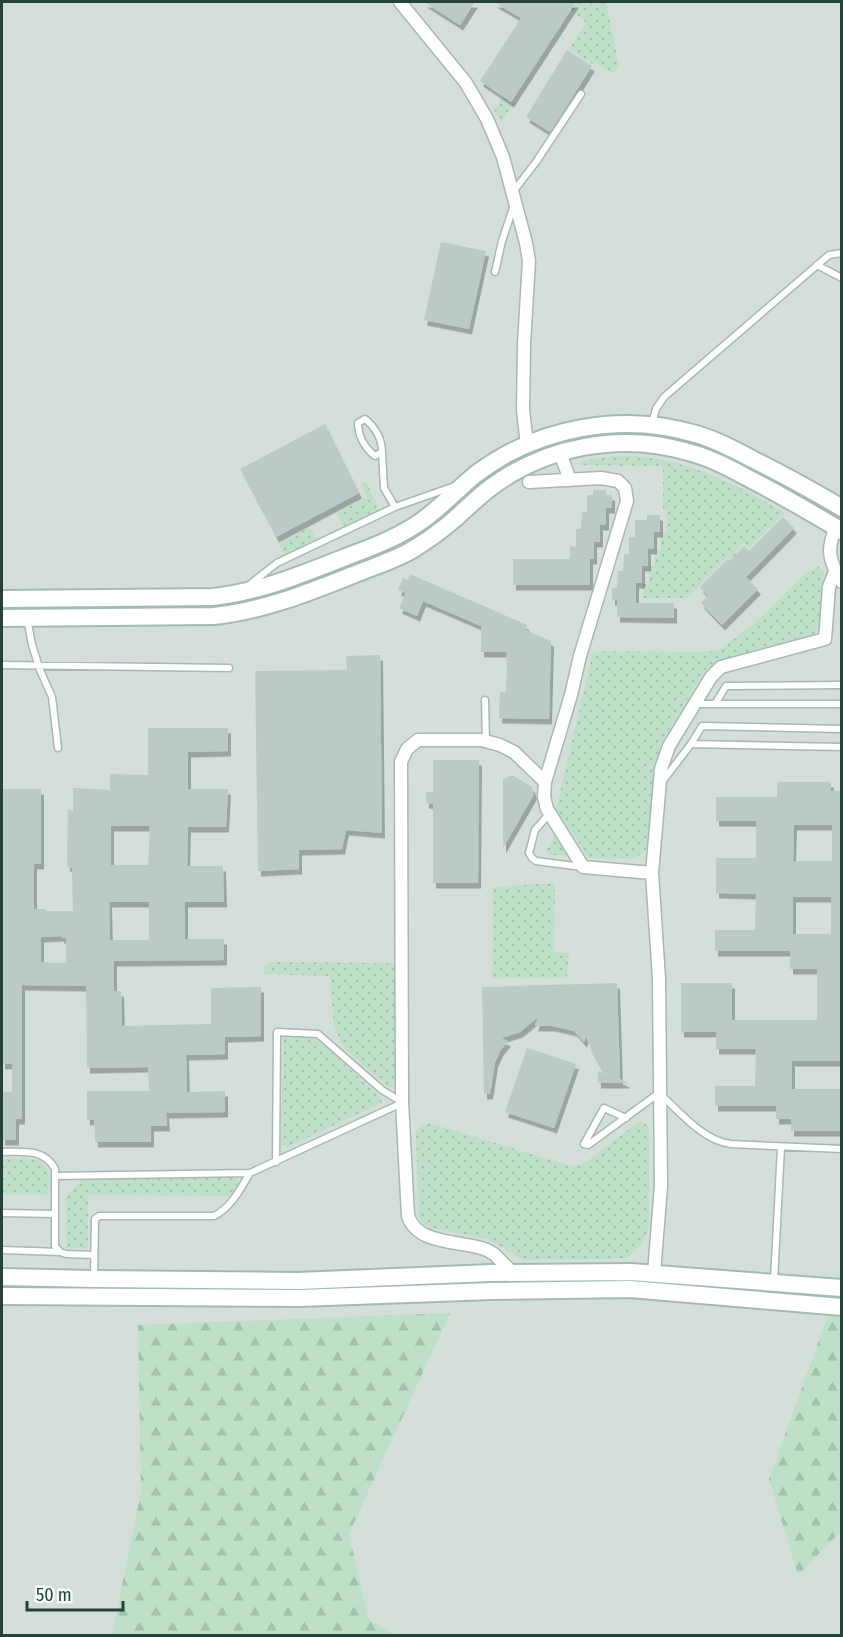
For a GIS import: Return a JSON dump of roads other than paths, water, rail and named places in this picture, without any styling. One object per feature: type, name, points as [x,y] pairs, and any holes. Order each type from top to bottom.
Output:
[{"type":"street","points":[[400,2],[466,83],[498,144],[514,197],[529,261],[523,410],[527,445]]},
{"type":"street","points":[[2,599],[213,597],[266,587],[292,579],[393,538],[430,515],[467,482],[496,461],[527,445],[554,434],[605,424],[652,425],[697,434],[730,447],[842,508]]},
{"type":"street","points":[[650,444],[652,425]]},
{"type":"street","points":[[554,434],[570,480]]},
{"type":"street","points":[[2,618],[214,616],[280,603],[409,551],[449,524],[497,483],[524,466],[585,446],[607,444],[650,444],[681,450],[722,464],[840,525],[830,541],[830,556],[842,582]]},
{"type":"street","points":[[529,482],[601,478],[618,481],[626,488],[627,501],[545,782],[546,806],[583,867],[652,873]]},
{"type":"street","points":[[653,1290],[661,1186],[659,979],[652,873],[661,769],[665,754],[694,704],[712,676],[721,668],[825,639],[830,587],[835,571]]},
{"type":"street","points":[[27,599],[27,618]]},
{"type":"street","points":[[513,1290],[513,1273],[494,1254],[487,1250],[427,1237],[413,1227],[408,1216],[402,1102],[401,762],[407,749],[418,741],[486,741],[505,747],[518,755],[545,782]]},
{"type":"street","points":[[2,1277],[298,1281],[513,1273],[631,1272],[842,1288]]},
{"type":"street","points":[[100,1279],[106,1297]]},
{"type":"street","points":[[2,1296],[299,1298],[513,1290],[630,1289],[842,1307]]},
{"type":"lane","points":[[495,272],[514,197],[582,94]]},
{"type":"lane","points":[[652,425],[656,409],[664,397],[829,255],[842,253]]},
{"type":"lane","points":[[817,265],[842,278]]},
{"type":"lane","points":[[382,452],[375,456],[368,451],[358,431],[358,423],[365,419],[372,424],[382,443],[384,488],[395,507]]},
{"type":"lane","points":[[239,593],[278,563],[395,507],[467,482]]},
{"type":"lane","points":[[27,618],[32,645],[52,697],[58,748]]},
{"type":"lane","points":[[2,665],[229,668]]},
{"type":"lane","points":[[715,704],[726,686],[842,686]]},
{"type":"lane","points":[[485,700],[486,741]]},
{"type":"lane","points":[[694,704],[842,704]]},
{"type":"lane","points":[[660,785],[702,726],[842,729]]},
{"type":"lane","points":[[691,744],[842,747]]},
{"type":"lane","points":[[550,813],[535,830],[529,853],[531,857],[536,861],[583,867]]},
{"type":"lane","points":[[276,1162],[277,1032],[318,1034],[382,1090],[402,1102]]},
{"type":"lane","points":[[626,1118],[604,1108],[584,1144],[588,1145],[626,1118],[659,1093],[704,1134],[716,1141],[730,1144],[842,1149]]},
{"type":"lane","points":[[55,1176],[250,1173],[402,1102]]},
{"type":"lane","points":[[774,1282],[781,1147]]},
{"type":"lane","points":[[2,1152],[35,1152],[52,1163],[55,1169],[55,1246],[60,1252]]},
{"type":"lane","points":[[100,1279],[93,1255],[95,1219],[99,1216],[214,1216],[229,1205],[250,1173]]},
{"type":"lane","points":[[2,1213],[55,1214]]},
{"type":"lane","points":[[2,1250],[93,1255]]}]
